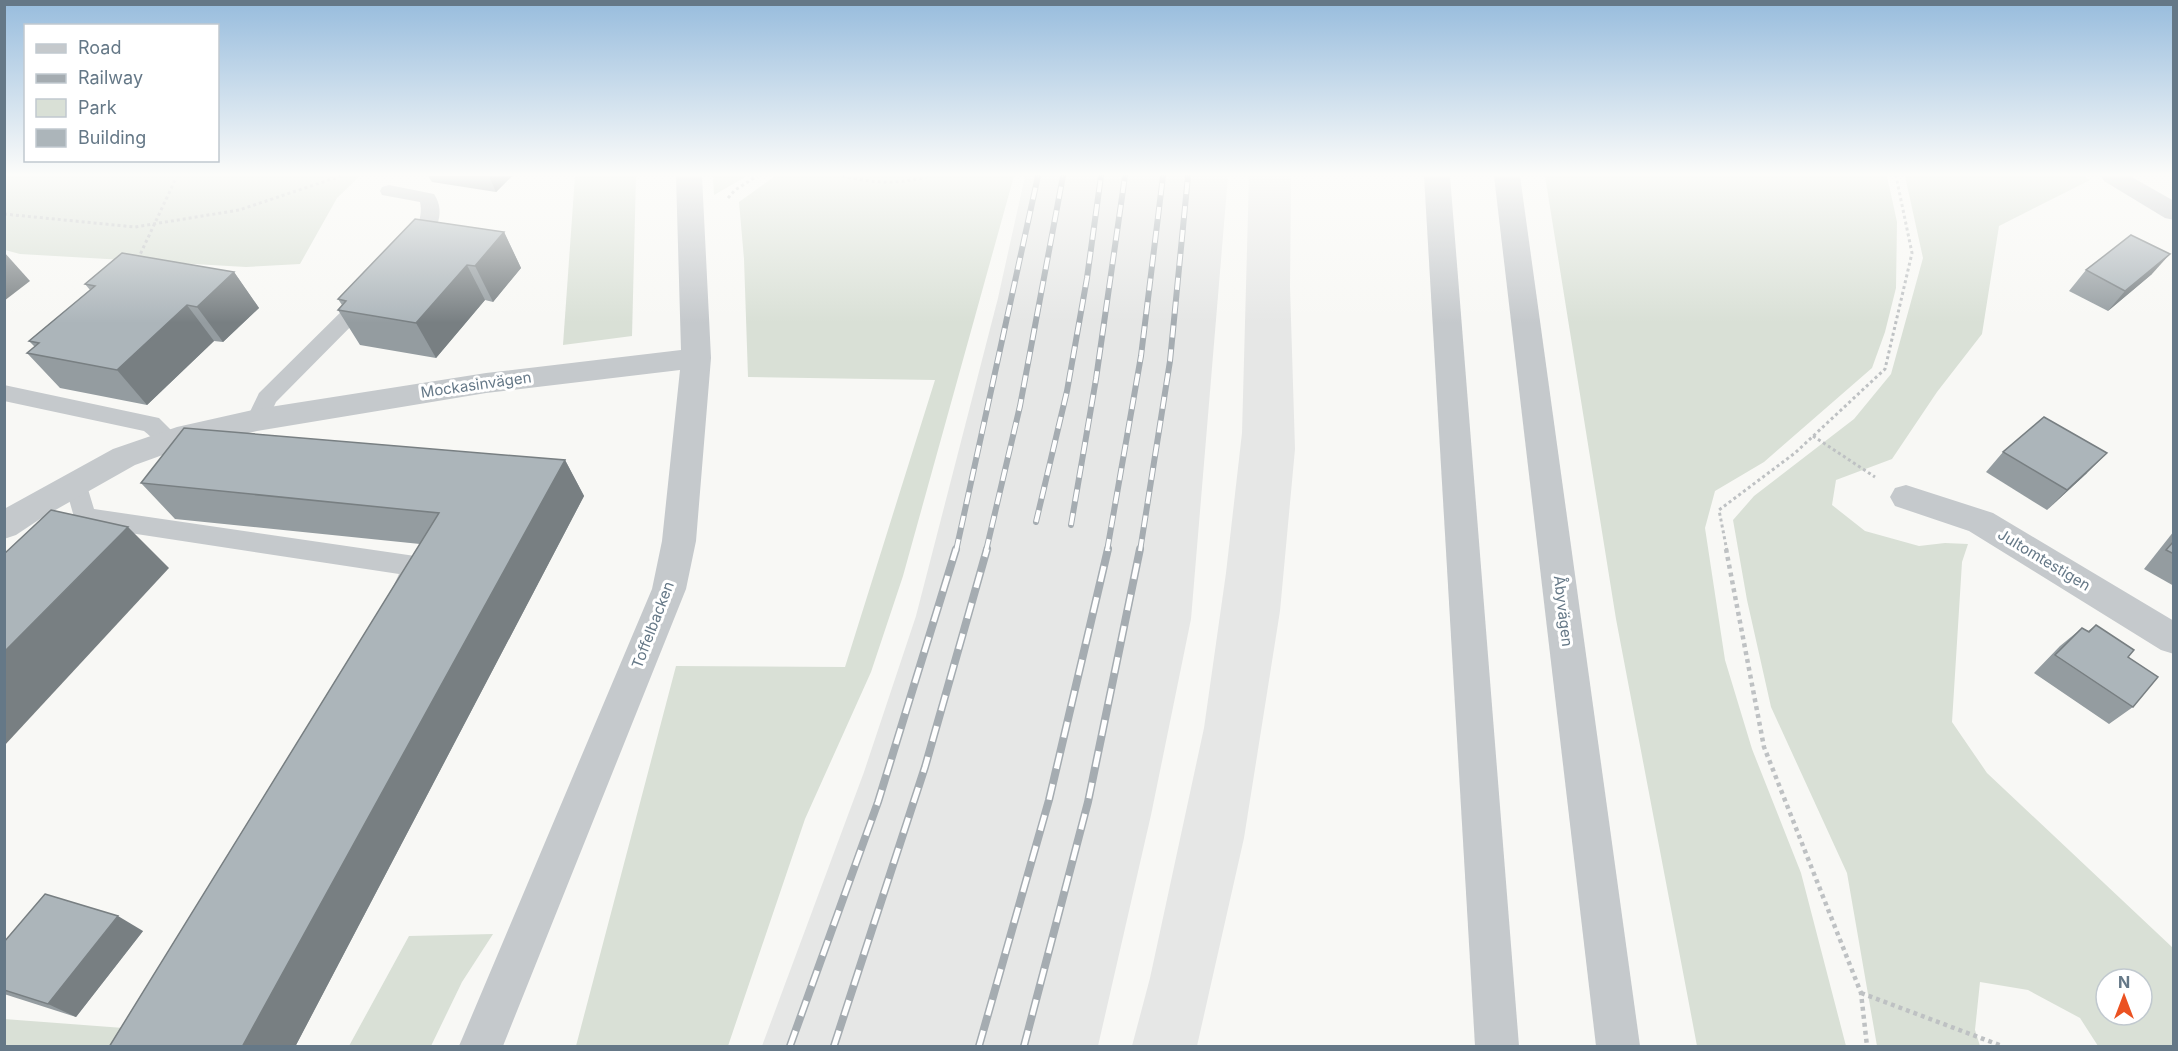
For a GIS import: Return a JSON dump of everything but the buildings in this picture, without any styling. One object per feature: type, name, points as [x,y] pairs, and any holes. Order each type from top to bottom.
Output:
[{"type":"street","name":"Toffelbacken","points":[[481,1047],[669,589],[679,541],[696,358],[691,225]]},
{"type":"street","points":[[1440,225],[1497,1047]]},
{"type":"street","name":"Åbyvägen","points":[[1513,225],[1618,1047]]},
{"type":"street","name":"Mockasinvägen","points":[[4,526],[76,482],[124,458],[170,440],[257,420],[486,383],[696,358]]},
{"type":"street","name":"Jultomtestigen","points":[[1906,497],[1981,522],[2174,639]]},
{"type":"lane","points":[[402,263],[410,255],[428,225]]},
{"type":"lane","points":[[257,420],[267,398],[385,280]]},
{"type":"lane","points":[[4,393],[151,424],[170,440]]},
{"type":"lane","points":[[76,482],[84,517],[415,566],[395,609]]},
{"type":"path","points":[[115,225],[135,227],[148,225]]},
{"type":"path","points":[[137,261],[154,225]]},
{"type":"path","points":[[1867,1047],[1861,993],[1764,747],[1719,510],[1796,453],[1885,369],[1912,253],[1906,225]]},
{"type":"path","points":[[1813,436],[1906,497]]},
{"type":"path","points":[[1861,993],[2002,1047]]},
{"type":"shaded area","points":[[1014,225],[1224,225],[1191,619],[1151,815],[1098,1046],[762,1046],[864,772],[916,616],[998,298]]},
{"type":"shaded area","points":[[1248,225],[1291,225],[1295,449],[1280,611],[1244,838],[1197,1046],[1132,1046],[1150,978],[1204,728],[1226,573],[1242,433]]},
{"type":"green space","points":[[5,225],[322,225],[300,264],[246,267],[20,254],[5,250]]},
{"type":"green space","points":[[572,225],[635,225],[632,336],[563,345]]},
{"type":"green space","points":[[741,225],[1000,225],[903,576],[871,672],[805,819],[728,1046],[576,1046],[676,666],[845,667],[935,380],[748,377]]},
{"type":"green space","points":[[1553,225],[1897,225],[1896,288],[1885,332],[1872,368],[1764,462],[1715,491],[1705,528],[1725,660],[1752,749],[1801,873],[1846,1046],[1697,1046],[1616,619]]},
{"type":"green space","points":[[1916,225],[2001,225],[1982,334],[1937,392],[1892,459],[1836,480],[1832,505],[1865,531],[1919,546],[1945,543],[1968,544],[1962,562],[1952,722],[1987,773],[2173,948],[2173,1046],[2098,1046],[2080,1018],[2028,990],[1980,982],[1975,1030],[1980,1046],[1877,1046],[1847,873],[1771,707],[1747,600],[1733,520],[1754,496],[1854,419],[1891,374],[1923,258]]},
{"type":"green space","points":[[493,934],[462,982],[431,1046],[349,1046],[409,936]]},
{"type":"green space","points":[[4,1019],[150,1030],[141,1046],[5,1046]]},
{"type":"railway","points":[[956,551],[1027,225]]},
{"type":"railway","points":[[986,551],[1020,406],[1054,225]]},
{"type":"railway","points":[[1036,522],[1067,391],[1094,225]]},
{"type":"railway","points":[[1071,525],[1096,379],[1118,225]]},
{"type":"railway","points":[[1107,551],[1141,356],[1157,225]]},
{"type":"railway","points":[[1140,551],[1170,361],[1183,225]]},
{"type":"railway","points":[[790,1046],[878,802],[956,549]]},
{"type":"railway","points":[[834,1046],[925,767],[987,549]]},
{"type":"railway","points":[[979,1046],[1049,800],[1108,549]]},
{"type":"railway","points":[[1024,1046],[1088,802],[1140,549]]}]
